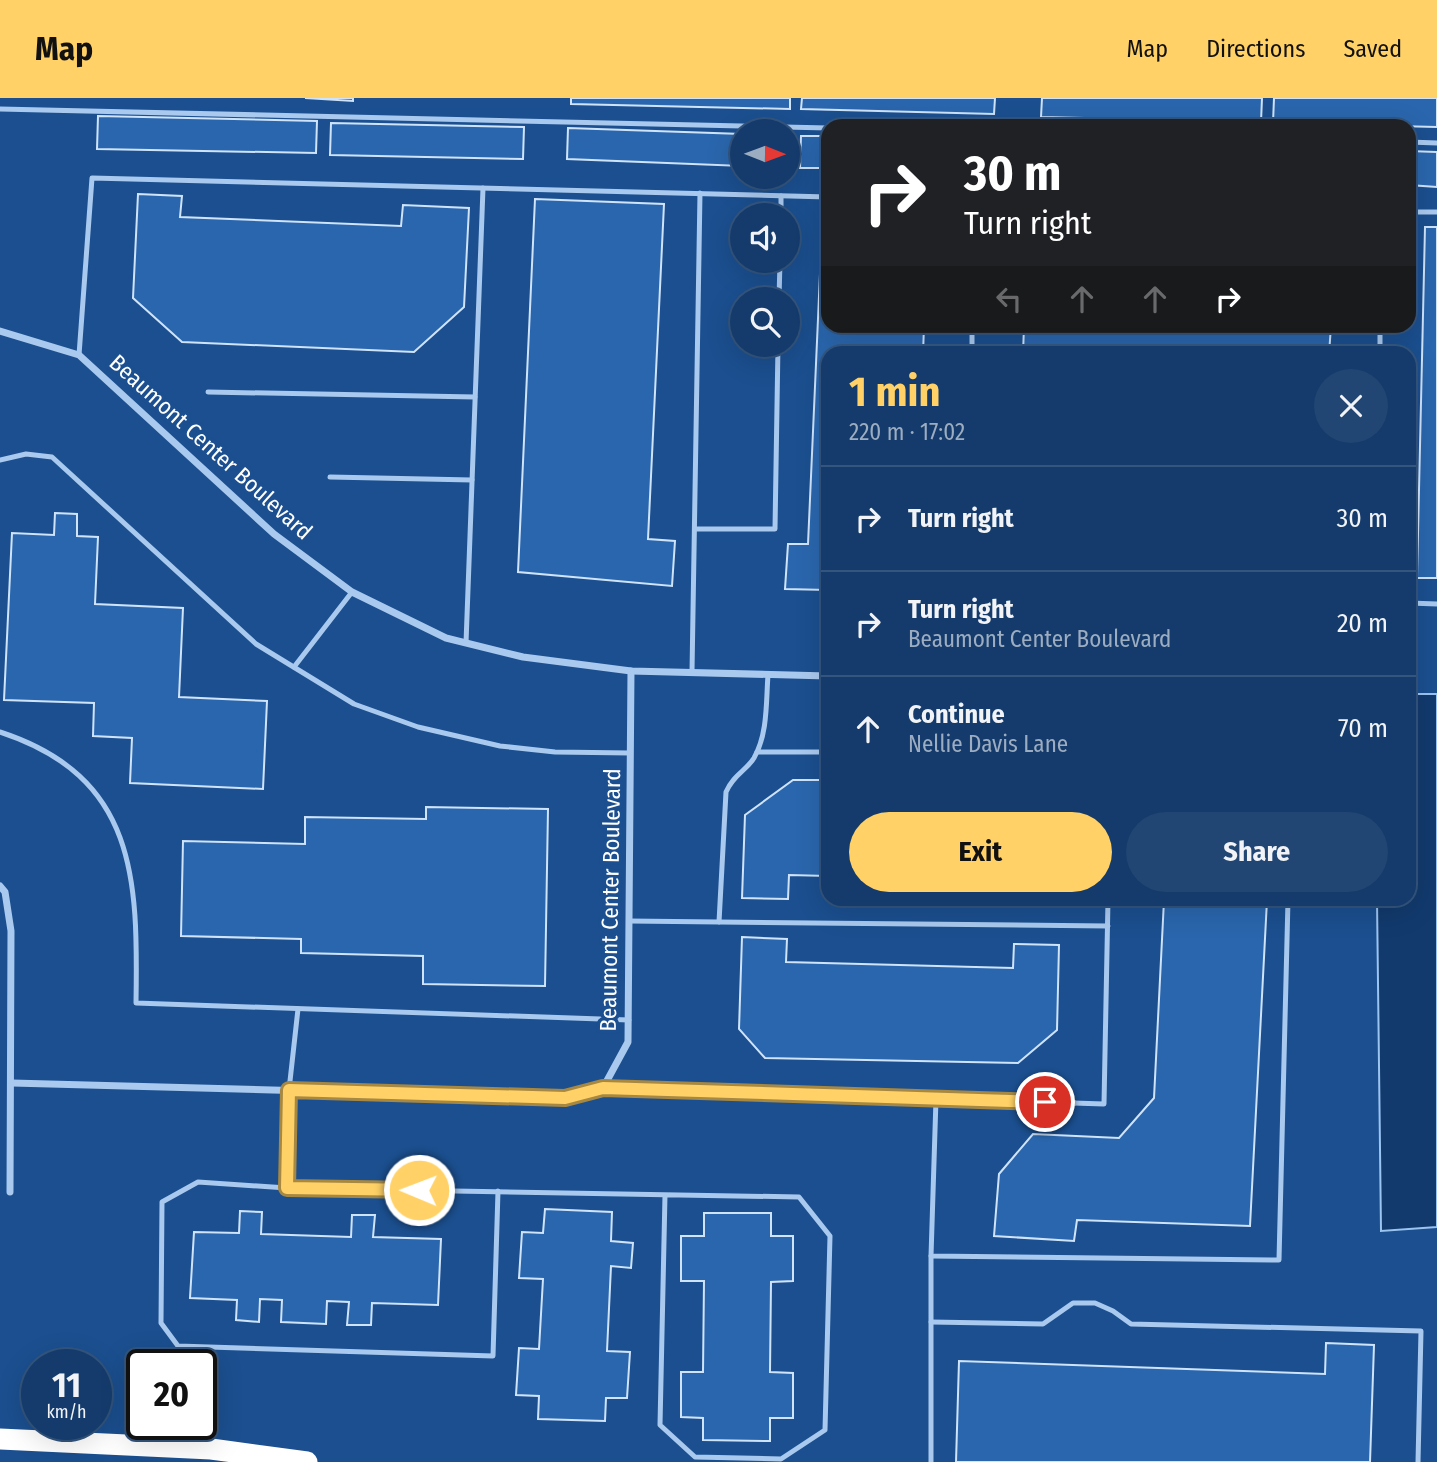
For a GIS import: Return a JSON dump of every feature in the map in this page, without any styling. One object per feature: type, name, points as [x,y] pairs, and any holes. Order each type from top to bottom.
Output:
[{"type":"highway","points":[[5,1436],[211,1449],[307,1462]]},
{"type":"street","name":"Beaumont Center Boulevard","points":[[0,331],[79,355],[274,534],[352,592],[446,638],[523,657],[631,671],[821,676]]},
{"type":"street","name":"Beaumont Center Boulevard","points":[[603,1088],[628,1042],[631,671]]},
{"type":"street","points":[[0,886],[5,892],[11,931],[10,1192]]},
{"type":"street","points":[[12,1083],[565,1098],[603,1088],[1073,1103]]},
{"type":"lane","points":[[0,109],[821,128]]},
{"type":"lane","points":[[1416,142],[1437,143]]},
{"type":"lane","points":[[79,355],[92,178],[821,197]]},
{"type":"lane","points":[[466,643],[482,188]]},
{"type":"lane","points":[[692,673],[700,194]]},
{"type":"lane","points":[[781,196],[781,203]]},
{"type":"lane","points":[[1416,212],[1437,212]]},
{"type":"lane","points":[[695,530],[775,529],[778,357]]},
{"type":"lane","points":[[208,392],[475,397]]},
{"type":"lane","points":[[0,460],[26,454],[52,457],[256,644],[354,704],[418,727],[500,746],[555,752],[630,753]]},
{"type":"lane","points":[[330,477],[472,480]]},
{"type":"lane","points":[[294,667],[352,592]]},
{"type":"lane","points":[[1416,603],[1437,604]]},
{"type":"lane","points":[[719,922],[726,792],[733,777],[753,760],[762,742],[768,675]]},
{"type":"lane","points":[[0,732],[23,739],[66,762],[104,803],[130,862],[137,922],[136,1003],[629,1020]]},
{"type":"lane","points":[[757,752],[821,752]]},
{"type":"lane","points":[[1073,1103],[1104,1104],[1108,906]]},
{"type":"lane","points":[[931,1256],[1279,1260],[1288,906]]},
{"type":"lane","points":[[629,921],[1108,926]]},
{"type":"lane","points":[[287,1188],[289,1090],[298,1009]]},
{"type":"lane","points":[[931,1462],[931,1256],[936,1099]]},
{"type":"lane","points":[[498,1191],[493,1356],[178,1346],[161,1323],[162,1202],[198,1182],[287,1188],[498,1191],[799,1197],[830,1237],[825,1430],[781,1458],[695,1457],[660,1425],[665,1195]]},
{"type":"lane","points":[[931,1322],[1042,1324],[1073,1303],[1095,1303],[1113,1311],[1131,1324],[1421,1331],[1418,1462]]},
{"type":"water","points":[[1416,694],[1437,694],[1437,1227],[1381,1231],[1377,906],[1416,906]]},
{"type":"building","points":[[305,98],[353,98],[353,101]]},
{"type":"building","points":[[571,98],[790,98],[790,109],[571,104]]},
{"type":"building","points":[[802,98],[995,98],[994,114],[801,109]]},
{"type":"building","points":[[1042,98],[1262,98],[1261,119],[1041,117]]},
{"type":"building","points":[[1274,98],[1437,98],[1437,127],[1416,126],[1416,119],[1273,119]]},
{"type":"building","points":[[98,116],[317,121],[316,153],[97,149]]},
{"type":"building","points":[[331,123],[524,127],[523,159],[330,155]]},
{"type":"building","points":[[568,128],[730,134],[730,166],[567,159]]},
{"type":"building","points":[[801,136],[821,136],[821,168],[800,168]]},
{"type":"building","points":[[1416,151],[1437,152],[1437,187],[1416,186]]},
{"type":"building","points":[[138,194],[182,196],[180,217],[401,226],[403,205],[469,208],[464,307],[414,352],[182,342],[133,298]]},
{"type":"building","points":[[535,199],[664,204],[648,539],[675,541],[672,586],[518,572]]},
{"type":"building","points":[[1425,227],[1437,227],[1437,578],[1417,578]]},
{"type":"building","points":[[821,251],[821,333],[924,333],[923,346],[821,346],[821,590],[785,589],[788,544],[808,544]]},
{"type":"building","points":[[1024,333],[1330,333],[1330,346],[1023,346]]},
{"type":"building","points":[[55,513],[77,514],[77,536],[98,537],[95,604],[183,608],[179,697],[267,701],[263,789],[130,783],[132,738],[93,736],[94,703],[4,700],[12,533],[54,535]]},
{"type":"building","points":[[793,780],[821,780],[821,876],[789,875],[788,899],[742,898],[745,815]]},
{"type":"building","points":[[426,807],[548,809],[545,986],[423,984],[423,956],[301,953],[301,939],[181,936],[183,841],[305,844],[305,817],[426,819]]},
{"type":"building","points":[[1164,906],[1267,906],[1250,1226],[1077,1220],[1074,1241],[994,1236],[999,1174],[1033,1134],[1119,1138],[1154,1098]]},
{"type":"building","points":[[742,937],[787,939],[786,962],[1013,968],[1014,944],[1059,945],[1057,1030],[1018,1063],[765,1058],[739,1029]]},
{"type":"building","points":[[545,1209],[612,1212],[611,1241],[633,1243],[631,1268],[611,1266],[607,1351],[630,1352],[627,1398],[606,1398],[605,1421],[538,1419],[539,1396],[516,1395],[519,1348],[539,1349],[543,1279],[519,1278],[522,1232],[543,1233]]},
{"type":"building","points":[[240,1211],[262,1212],[261,1234],[351,1237],[352,1215],[375,1215],[373,1237],[441,1239],[438,1305],[372,1303],[371,1325],[347,1325],[349,1302],[327,1301],[326,1324],[281,1322],[282,1300],[260,1299],[259,1322],[236,1320],[237,1300],[190,1298],[194,1232],[239,1233]]},
{"type":"building","points":[[704,1213],[771,1213],[771,1236],[793,1236],[793,1281],[771,1282],[770,1372],[793,1373],[793,1418],[770,1418],[770,1441],[703,1440],[703,1418],[681,1417],[681,1372],[703,1372],[704,1281],[681,1281],[681,1236],[704,1236]]},
{"type":"building","points":[[1326,1343],[1374,1345],[1370,1462],[956,1462],[959,1361],[1325,1374]]},
{"type":"route","points":[[419,1190],[287,1188],[289,1090],[565,1098],[603,1088],[1045,1102]]}]
